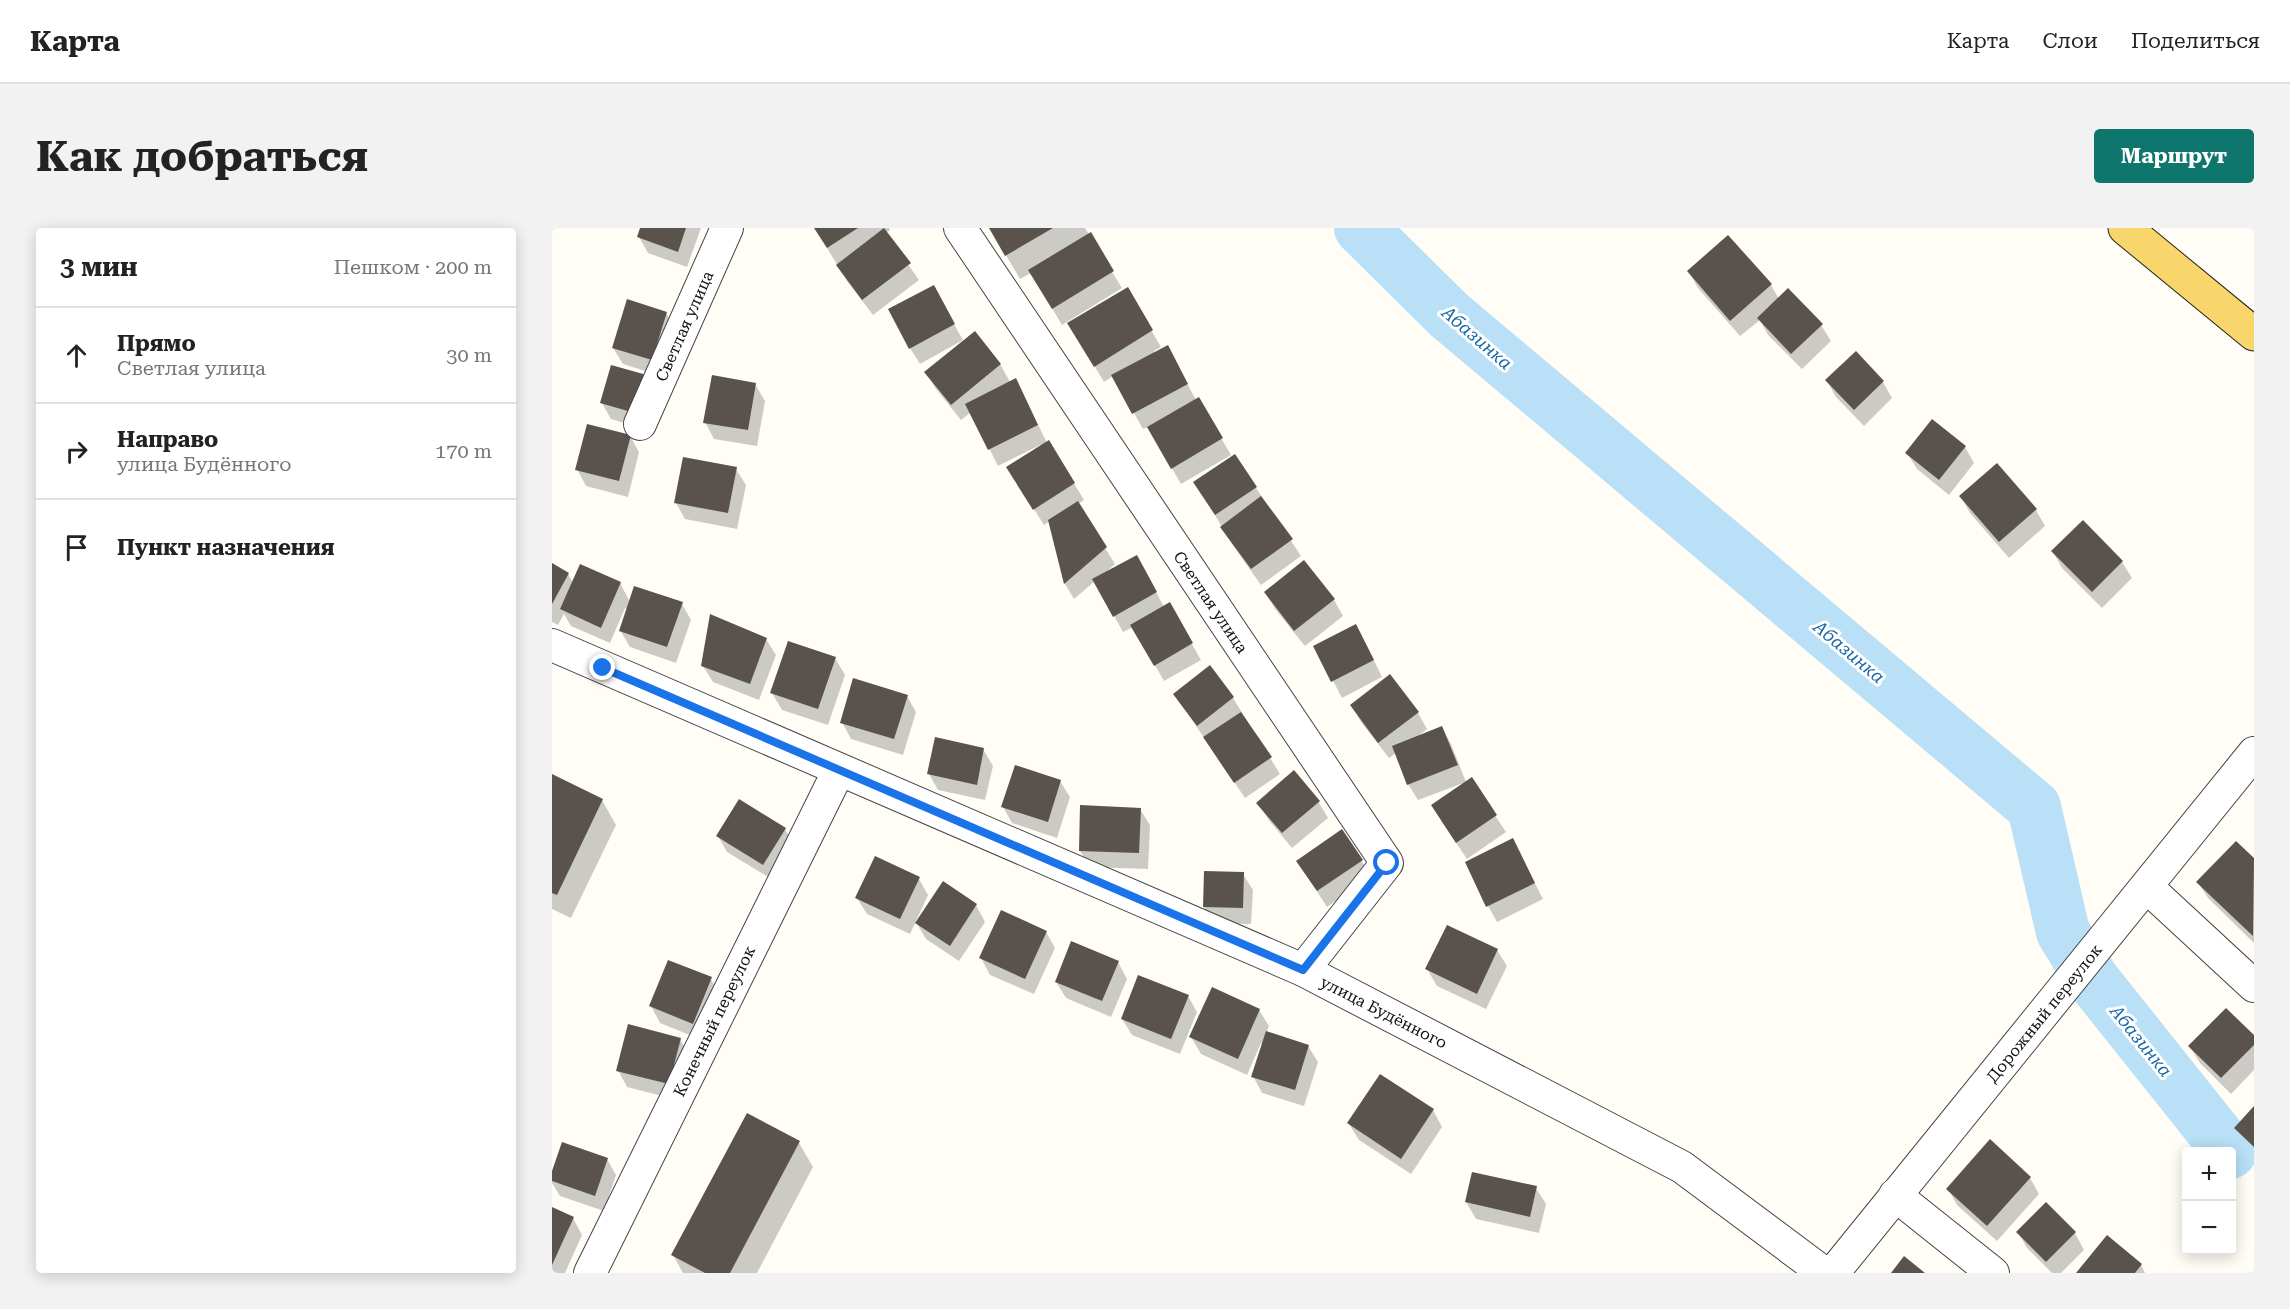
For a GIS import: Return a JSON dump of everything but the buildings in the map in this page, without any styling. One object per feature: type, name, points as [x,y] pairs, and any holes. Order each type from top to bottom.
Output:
[{"type":"main road","points":[[2125,228],[2254,333]]},
{"type":"main road","points":[[2157,228],[2254,309]]},
{"type":"street","name":"Светлая улица","points":[[640,424],[727,228]]},
{"type":"street","name":"Светлая улица","points":[[960,228],[1387,863],[1303,970]]},
{"type":"street","name":"улица Будённого","points":[[552,645],[1303,970],[1682,1167],[1824,1273]]},
{"type":"street","name":"Дорожный переулок","points":[[1833,1273],[2254,753]]},
{"type":"street","name":"Конечный переулок","points":[[590,1273],[838,770]]},
{"type":"street","points":[[2147,887],[2254,986]]},
{"type":"street","points":[[1895,1195],[1993,1273]]},
{"type":"waterway","name":"Абазинка","points":[[1361,228],[1449,315],[2034,807],[2063,932],[2092,979],[2226,1147]]},
{"type":"route","points":[[603,668],[1303,970],[1387,863]]}]
